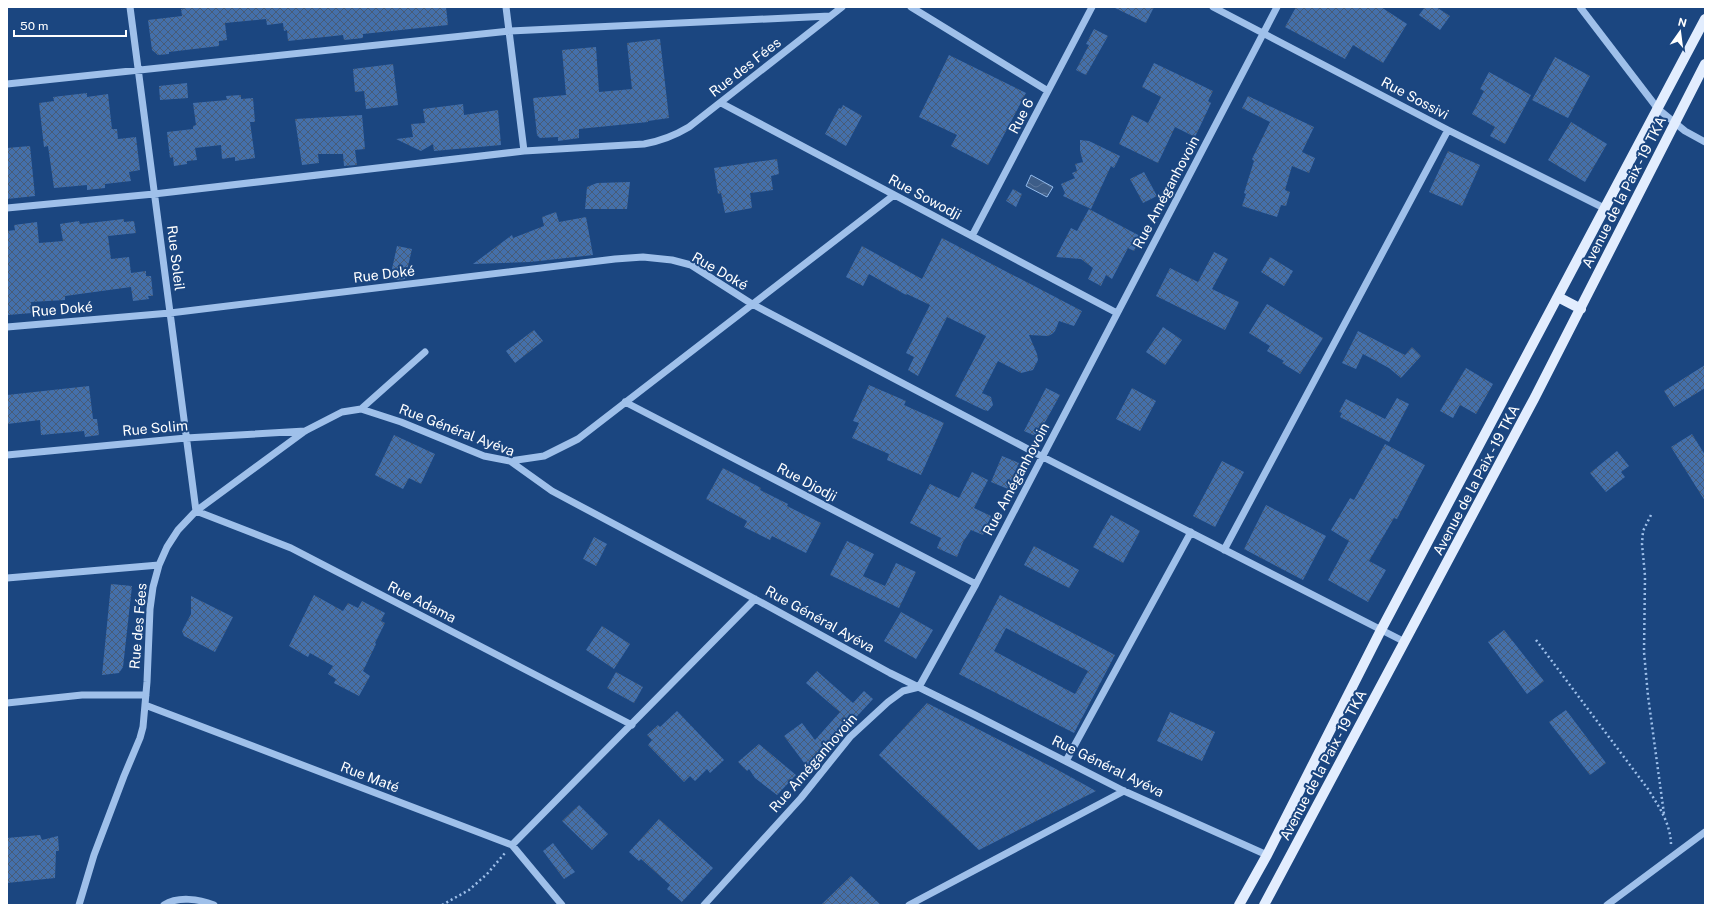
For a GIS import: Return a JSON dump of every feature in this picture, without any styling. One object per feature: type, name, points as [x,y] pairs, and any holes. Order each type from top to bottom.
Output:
[{"type":"main road","name":"Avenue de la Paix - 19 TKA","points":[[1240,905],[1267,855],[1381,630],[1606,209],[1705,19]]},
{"type":"main road","name":"Avenue de la Paix - 19 TKA","points":[[1264,905],[1581,309],[1705,64]]},
{"type":"main road","points":[[1558,297],[1581,309]]},
{"type":"street","name":"Rue Soleil","points":[[130,7],[137,71],[196,512]]},
{"type":"street","points":[[506,7],[524,152]]},
{"type":"street","name":"Rue des Fées","points":[[7,208],[154,194],[524,152],[660,142],[675,136],[689,127],[842,7]]},
{"type":"street","points":[[912,7],[1048,91]]},
{"type":"street","name":"Rue 6","points":[[972,236],[1092,7]]},
{"type":"street","name":"Rue Sossivi","points":[[1213,7],[1448,130],[1606,209]]},
{"type":"street","name":"Rue Améganhovoin","points":[[704,905],[801,798],[850,737],[888,702],[903,691],[919,687],[976,584],[1277,7]]},
{"type":"street","points":[[1580,7],[1658,109],[1685,131],[1703,140]]},
{"type":"street","points":[[7,84],[510,31],[831,16]]},
{"type":"street","name":"Rue Sowodji","points":[[721,103],[1117,313]]},
{"type":"street","points":[[1224,550],[1448,130]]},
{"type":"street","points":[[510,461],[544,456],[578,439],[894,195]]},
{"type":"street","name":"Rue Doké","points":[[7,327],[170,313],[614,259],[643,257],[672,260],[691,265],[752,304],[1042,456],[1405,642]]},
{"type":"street","points":[[361,409],[425,352]]},
{"type":"street","name":"Rue Djodji","points":[[625,402],[976,584]]},
{"type":"street","name":"Rue des Fées","points":[[79,905],[94,855],[140,738],[146,695],[150,609],[153,587],[159,565],[178,530],[196,512],[305,431],[342,412],[361,409]]},
{"type":"street","name":"Rue Général Ayéva","points":[[361,409],[400,422],[484,456],[510,461],[552,492],[755,599],[890,673],[1124,791],[1267,855]]},
{"type":"street","name":"Rue Solim","points":[[7,454],[186,438],[305,431]]},
{"type":"street","name":"Rue Adama","points":[[196,512],[291,548],[632,725]]},
{"type":"street","points":[[1066,761],[1191,532]]},
{"type":"street","points":[[7,578],[159,565]]},
{"type":"street","points":[[512,845],[755,599]]},
{"type":"street","points":[[7,703],[82,695],[146,695]]},
{"type":"street","name":"Rue Maté","points":[[145,705],[512,845],[562,905]]},
{"type":"street","points":[[909,905],[1124,791]]},
{"type":"street","points":[[1608,905],[1705,832]]},
{"type":"street","points":[[164,905],[168,902],[186,899],[203,901],[214,905]]},
{"type":"path","points":[[1651,515],[1643,531],[1642,544],[1645,576],[1644,652],[1648,696],[1664,814],[1670,831],[1671,846],[1664,863]]},
{"type":"path","points":[[1536,640],[1648,788],[1664,814]]},
{"type":"path","points":[[442,905],[469,890],[487,874],[512,845]]},
{"type":"water","points":[[1031,175],[1053,187],[1047,197],[1026,186]]},
{"type":"building","points":[[191,7],[446,7],[448,25],[363,34],[363,38],[344,40],[343,35],[288,41],[287,30],[284,31],[283,23],[267,25],[266,19],[225,23],[227,40],[219,41],[219,46],[169,52],[169,54],[158,55],[152,50],[148,20],[182,16],[181,9]]},
{"type":"building","points":[[1113,7],[1154,7],[1146,23]]},
{"type":"building","points":[[1296,7],[1381,7],[1407,24],[1383,63],[1353,45],[1345,59],[1285,27]]},
{"type":"building","points":[[1425,7],[1436,7],[1450,16],[1440,30],[1419,15]]},
{"type":"building","points":[[1094,29],[1108,36],[1086,75],[1076,70],[1089,45],[1086,44]]},
{"type":"building","points":[[660,39],[669,118],[648,122],[579,129],[579,138],[558,141],[558,137],[540,138],[537,135],[533,98],[566,95],[562,50],[596,47],[599,92],[632,89],[627,43]]},
{"type":"building","points":[[949,55],[1026,93],[988,165],[951,146],[957,135],[919,117]]},
{"type":"building","points":[[1555,57],[1590,76],[1568,118],[1532,100]]},
{"type":"building","points":[[1154,63],[1213,91],[1208,101],[1211,103],[1195,137],[1175,127],[1158,163],[1119,144],[1132,115],[1148,123],[1161,97],[1142,87]]},
{"type":"building","points":[[393,64],[398,105],[366,109],[364,91],[355,92],[353,69]]},
{"type":"building","points":[[1489,72],[1531,95],[1505,144],[1490,136],[1495,127],[1472,114],[1484,91],[1480,89]]},
{"type":"building","points":[[187,83],[188,98],[160,100],[159,86]]},
{"type":"building","points":[[87,93],[87,97],[108,94],[112,129],[117,129],[118,139],[136,137],[140,170],[129,172],[131,181],[105,184],[105,188],[87,190],[87,185],[54,188],[48,146],[44,147],[39,103],[54,101],[53,97]]},
{"type":"building","points":[[241,95],[241,99],[253,98],[255,122],[250,122],[255,158],[235,161],[235,157],[222,159],[221,145],[195,148],[197,160],[187,161],[187,164],[174,166],[173,157],[170,158],[167,132],[193,129],[193,126],[196,125],[193,103],[227,100],[226,96]]},
{"type":"building","points":[[1248,96],[1314,127],[1302,152],[1315,158],[1309,173],[1292,166],[1285,190],[1290,192],[1286,206],[1281,205],[1277,217],[1242,206],[1246,194],[1244,193],[1254,161],[1252,159],[1270,122],[1242,108]]},
{"type":"building","points":[[463,104],[464,115],[498,110],[501,145],[434,151],[433,144],[421,151],[396,139],[413,137],[411,124],[425,123],[423,109]]},
{"type":"building","points":[[843,105],[862,116],[846,146],[825,134],[839,108],[841,109]]},
{"type":"building","points":[[362,115],[365,149],[355,150],[357,165],[344,166],[343,154],[318,154],[319,163],[302,165],[295,119]]},
{"type":"building","points":[[1571,122],[1607,144],[1585,182],[1548,160]]},
{"type":"building","points":[[1080,140],[1089,141],[1120,156],[1114,168],[1111,166],[1091,209],[1063,196],[1065,193],[1061,184],[1075,178],[1072,173],[1077,171],[1075,164],[1083,162],[1080,151]]},
{"type":"building","points":[[30,146],[35,196],[7,199],[7,148]]},
{"type":"building","points":[[1448,151],[1480,165],[1462,206],[1429,192]]},
{"type":"building","points":[[777,159],[779,174],[771,176],[773,190],[750,193],[752,208],[725,213],[721,193],[718,194],[714,168]]},
{"type":"building","points":[[1144,172],[1157,196],[1143,203],[1130,179]]},
{"type":"building","points":[[630,182],[627,209],[585,209],[587,187],[597,183]]},
{"type":"building","points":[[1013,189],[1022,194],[1016,207],[1006,201]]},
{"type":"building","points":[[1089,209],[1142,237],[1134,251],[1128,248],[1112,279],[1106,275],[1101,286],[1088,279],[1093,268],[1081,259],[1056,257],[1071,228],[1077,231]]},
{"type":"building","points":[[556,212],[559,222],[586,217],[593,255],[530,262],[473,264],[512,235],[513,238],[544,226],[542,217]]},
{"type":"building","points":[[124,219],[124,222],[134,221],[136,233],[108,236],[111,259],[129,257],[131,273],[146,271],[146,276],[151,276],[153,296],[148,296],[149,299],[133,301],[131,287],[65,296],[65,300],[31,302],[32,313],[8,315],[7,231],[15,230],[14,225],[37,222],[39,243],[63,241],[60,224],[79,221],[80,224]]},
{"type":"building","points":[[942,238],[1082,311],[1074,326],[1059,321],[1055,331],[1048,336],[1029,335],[1038,360],[1033,370],[1021,373],[998,361],[982,393],[991,397],[993,405],[988,411],[955,396],[986,336],[947,317],[918,376],[908,370],[914,357],[906,353],[930,305],[907,294],[906,295],[869,274],[863,286],[846,277],[862,246],[922,279]]},
{"type":"building","points":[[397,246],[412,249],[405,279],[398,280],[390,278]]},
{"type":"building","points":[[1214,252],[1228,259],[1212,289],[1239,302],[1225,330],[1156,296],[1170,268],[1198,282]]},
{"type":"building","points":[[1270,257],[1293,271],[1284,286],[1261,272]]},
{"type":"building","points":[[1267,304],[1323,338],[1300,374],[1282,363],[1284,361],[1267,351],[1270,346],[1249,333]]},
{"type":"building","points":[[1163,327],[1182,340],[1165,365],[1146,352]]},
{"type":"building","points":[[534,330],[543,341],[515,363],[506,351]]},
{"type":"building","points":[[1358,331],[1405,355],[1412,347],[1421,356],[1401,378],[1389,368],[1363,354],[1356,369],[1342,363]]},
{"type":"building","points":[[1705,365],[1705,388],[1674,407],[1664,391]]},
{"type":"building","points":[[1466,368],[1493,384],[1476,414],[1460,405],[1453,418],[1440,411]]},
{"type":"building","points":[[869,385],[906,401],[904,405],[944,423],[921,475],[887,460],[889,454],[852,438],[859,423],[853,421]]},
{"type":"building","points":[[89,386],[93,419],[97,419],[99,435],[85,437],[84,431],[41,435],[40,420],[7,424],[7,395]]},
{"type":"building","points":[[1046,388],[1060,395],[1039,433],[1033,435],[1024,431]]},
{"type":"building","points":[[1132,388],[1156,401],[1140,431],[1116,419]]},
{"type":"building","points":[[1397,398],[1409,404],[1389,442],[1340,417],[1342,413],[1339,412],[1346,399],[1385,419]]},
{"type":"building","points":[[1692,434],[1705,455],[1705,501],[1671,447]]},
{"type":"building","points":[[394,435],[435,454],[421,484],[409,478],[403,489],[375,475]]},
{"type":"building","points":[[1385,444],[1425,465],[1397,519],[1394,518],[1369,561],[1386,570],[1368,602],[1328,580],[1349,541],[1331,530],[1350,498],[1354,500]]},
{"type":"building","points":[[1617,451],[1629,466],[1621,472],[1625,477],[1606,492],[1590,473]]},
{"type":"building","points":[[1002,456],[1019,463],[1008,489],[991,482]]},
{"type":"building","points":[[1222,461],[1244,472],[1215,527],[1193,516]]},
{"type":"building","points":[[723,468],[761,488],[760,490],[788,504],[787,506],[821,523],[806,553],[772,536],[770,540],[744,527],[747,521],[706,499]]},
{"type":"building","points":[[972,472],[988,480],[974,508],[991,516],[983,535],[971,530],[963,542],[957,557],[937,548],[941,538],[910,523],[930,484],[959,498]]},
{"type":"building","points":[[1266,505],[1326,536],[1303,580],[1244,549]]},
{"type":"building","points":[[1111,515],[1140,531],[1123,563],[1093,547]]},
{"type":"building","points":[[594,537],[607,544],[596,566],[583,559]]},
{"type":"building","points":[[847,541],[874,554],[863,576],[885,586],[896,563],[916,572],[899,608],[830,575]]},
{"type":"building","points":[[1034,546],[1079,570],[1069,588],[1024,565]]},
{"type":"building","points":[[111,584],[132,586],[123,667],[119,673],[102,675]]},
{"type":"building","points":[[314,595],[343,611],[348,603],[358,608],[362,601],[385,613],[381,621],[385,623],[363,671],[370,676],[359,696],[334,683],[336,679],[328,674],[333,666],[310,653],[308,657],[289,646]]},
{"type":"building","points":[[1000,595],[1115,655],[1074,733],[959,674]],"holes":[[[1006,628],[1088,671],[1075,694],[994,651]]]},
{"type":"building","points":[[191,596],[233,617],[215,652],[184,636],[182,631],[191,614]]},
{"type":"building","points":[[901,612],[933,630],[916,659],[884,641]]},
{"type":"building","points":[[602,626],[630,644],[614,669],[586,650]]},
{"type":"building","points":[[1504,630],[1544,681],[1527,694],[1488,642]]},
{"type":"building","points":[[817,671],[853,703],[864,691],[873,699],[808,768],[784,736],[802,723],[815,740],[840,712],[806,683]]},
{"type":"building","points":[[616,672],[643,687],[634,703],[607,688]]},
{"type":"building","points":[[927,703],[1096,791],[979,850],[879,755]]},
{"type":"building","points":[[1566,710],[1606,763],[1590,775],[1549,722]]},
{"type":"building","points":[[677,711],[724,760],[710,773],[707,769],[695,781],[690,776],[684,782],[648,745],[652,740],[647,735],[658,725],[660,727]]},
{"type":"building","points":[[1170,712],[1215,732],[1202,761],[1157,741]]},
{"type":"building","points":[[759,744],[796,775],[777,795],[755,778],[749,769],[747,771],[738,762]]},
{"type":"building","points":[[579,805],[608,834],[592,850],[562,821]]},
{"type":"building","points":[[659,819],[713,868],[682,902],[667,889],[670,885],[641,859],[639,861],[629,852]]},
{"type":"building","points":[[40,835],[42,840],[58,836],[59,851],[56,851],[55,878],[7,883],[7,838]]},
{"type":"building","points":[[553,843],[575,872],[564,879],[543,851]]},
{"type":"building","points":[[851,876],[881,905],[821,905]]}]
